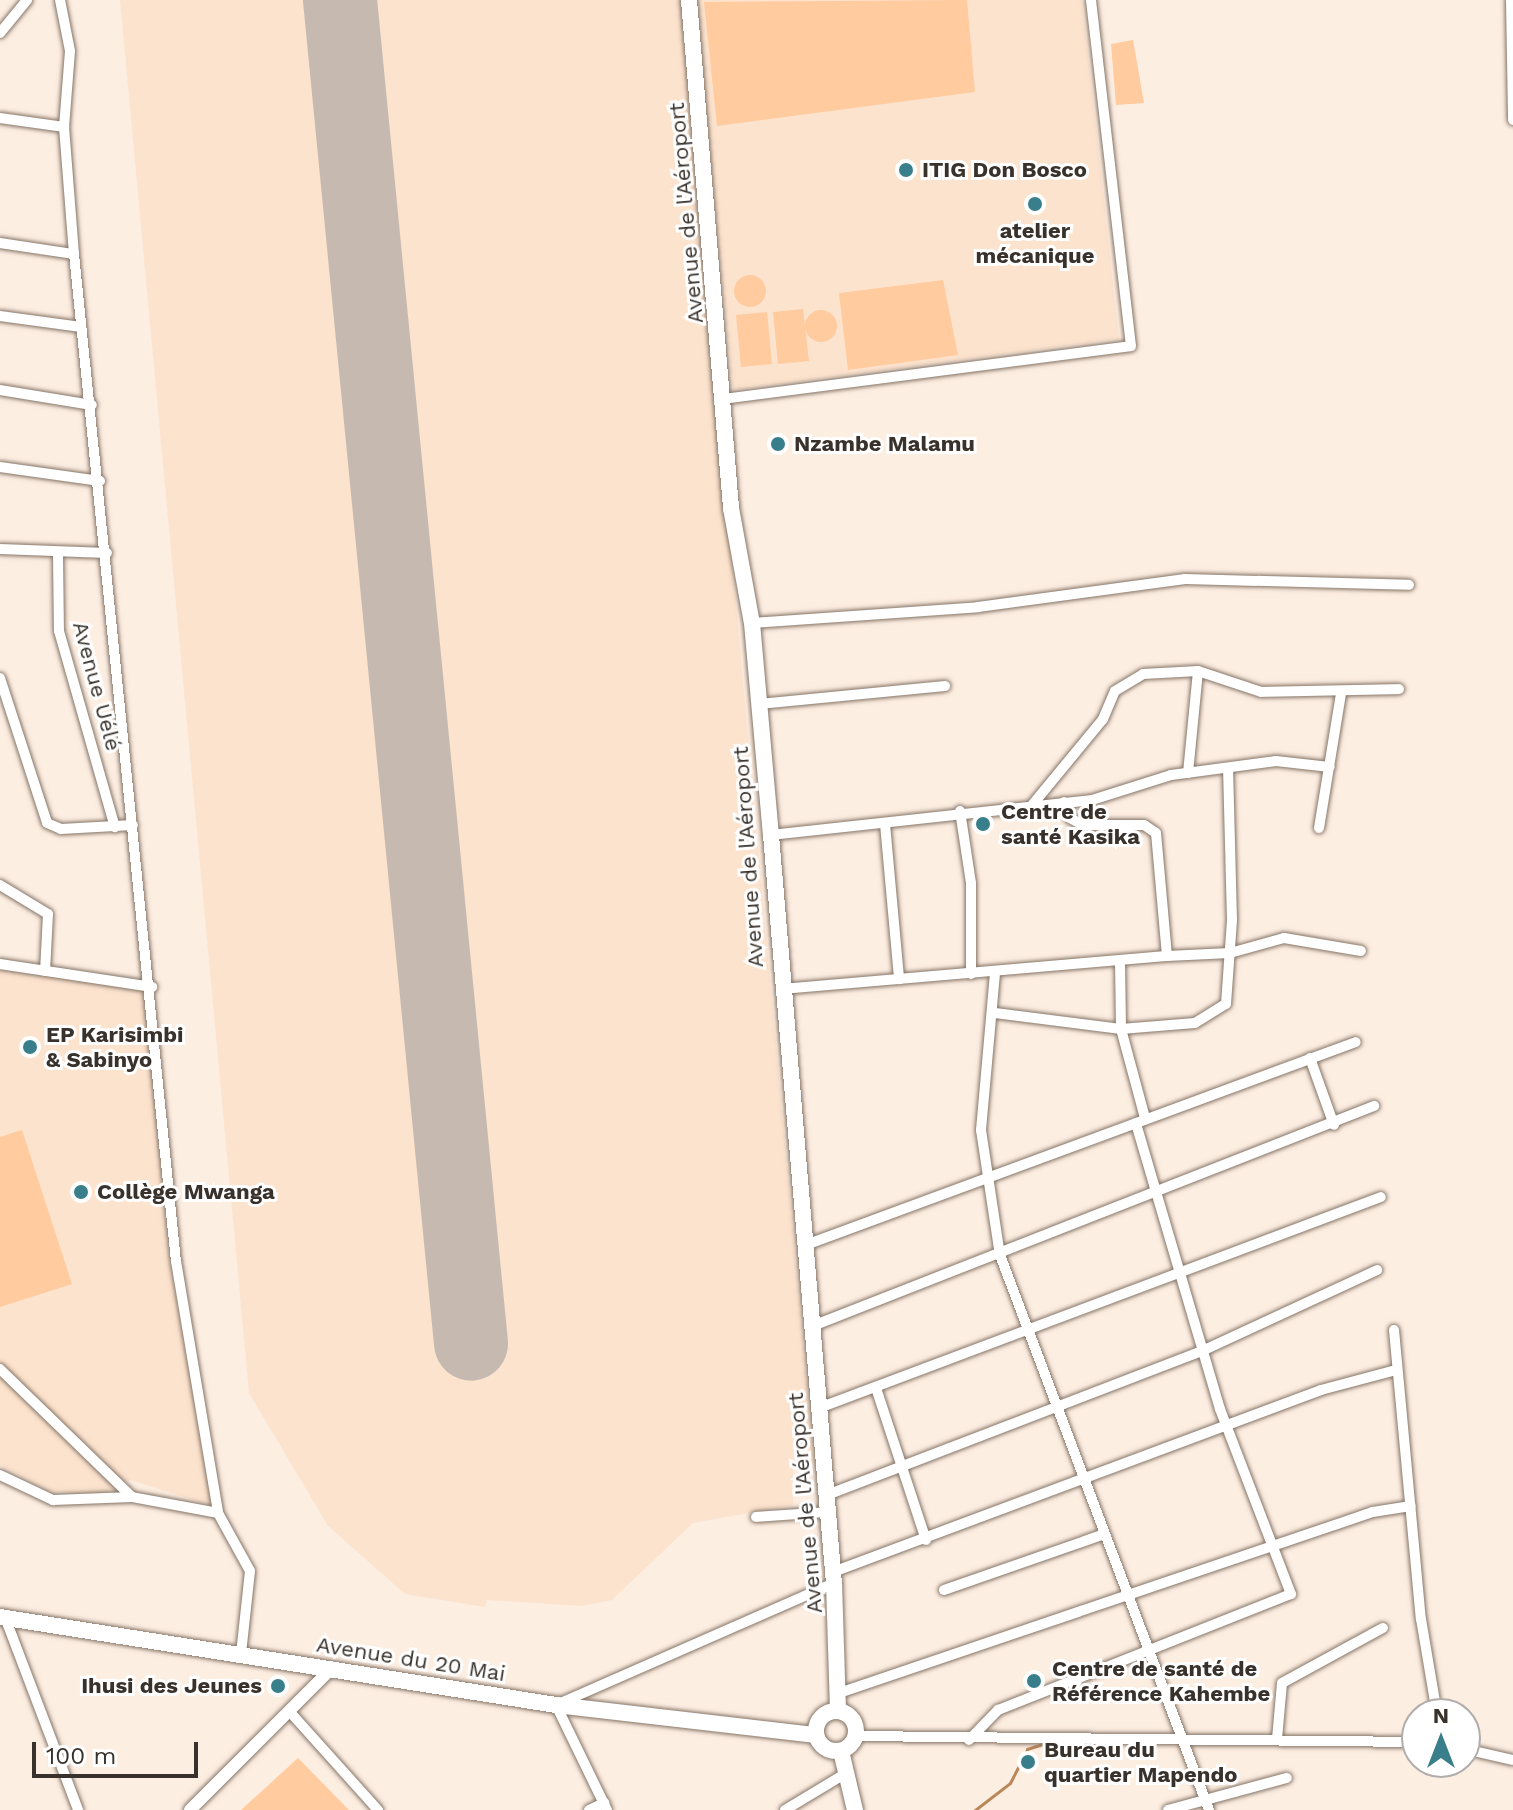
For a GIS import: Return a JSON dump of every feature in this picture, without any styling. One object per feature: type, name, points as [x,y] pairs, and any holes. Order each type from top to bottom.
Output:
[{"type":"main road","name":"Avenue de l'Aéroport","points":[[689,0],[731,508],[752,623],[771,835],[779,989],[834,1577],[842,1692],[838,1711]]},
{"type":"main road","name":"Avenue du 20 Mai","points":[[3,1618],[556,1705],[816,1735]]},
{"type":"main road","points":[[838,1711],[850,1717],[855,1736],[841,1751],[828,1750],[816,1735],[819,1719],[838,1711]]},
{"type":"main road","points":[[841,1751],[850,1771],[855,1810]]},
{"type":"street","points":[[1,28],[27,0]]},
{"type":"street","points":[[60,0],[70,51],[64,127],[74,254],[152,987],[176,1261],[218,1513],[250,1571],[241,1654]]},
{"type":"street","points":[[723,399],[1131,346],[1091,0]]},
{"type":"street","points":[[1511,0],[1507,77],[1513,120]]},
{"type":"street","points":[[0,118],[64,127]]},
{"type":"street","points":[[0,243],[74,254]]},
{"type":"street","points":[[0,316],[81,327]]},
{"type":"street","points":[[0,390],[92,405]]},
{"type":"street","points":[[0,467],[100,481]]},
{"type":"street","points":[[0,549],[58,554],[107,553]]},
{"type":"street","name":"Avenue Uélé","points":[[58,554],[59,631],[115,827]]},
{"type":"street","points":[[752,623],[978,607],[1185,579],[1409,585]]},
{"type":"street","points":[[1188,773],[1198,671]]},
{"type":"street","points":[[1033,804],[1122,685],[1143,674],[1198,671],[1256,692],[1341,694],[1399,689]]},
{"type":"street","points":[[0,678],[47,823],[61,829],[133,825]]},
{"type":"street","points":[[759,704],[945,686]]},
{"type":"street","points":[[1319,828],[1341,694]]},
{"type":"street","points":[[771,835],[885,824],[960,811],[1064,802],[1188,773],[1228,771],[1297,760],[1330,767]]},
{"type":"street","points":[[995,1013],[1121,1029],[1212,1017],[1226,1004],[1230,953],[1228,771]]},
{"type":"street","points":[[1064,802],[1075,822],[1144,825],[1156,833],[1167,956]]},
{"type":"street","points":[[960,811],[971,883],[971,974]]},
{"type":"street","points":[[885,824],[899,979]]},
{"type":"street","points":[[0,885],[48,914],[45,971]]},
{"type":"street","points":[[779,989],[1230,953],[1307,938],[1361,951]]},
{"type":"street","points":[[969,1740],[998,1710],[1291,1594],[1269,1546],[1177,1278],[1155,1195],[1121,1029],[1120,963]]},
{"type":"street","points":[[0,964],[152,987]]},
{"type":"street","points":[[995,973],[995,1013],[981,1113],[986,1177],[1000,1255],[1089,1483],[1124,1595],[1209,1810]]},
{"type":"street","points":[[803,1246],[1356,1042]]},
{"type":"street","points":[[1310,1058],[1334,1125]]},
{"type":"street","points":[[810,1327],[1334,1125],[1374,1106]]},
{"type":"street","points":[[819,1408],[1177,1278],[1381,1197]]},
{"type":"street","points":[[756,1517],[827,1504],[902,1466],[1202,1351],[1377,1270]]},
{"type":"street","points":[[1394,1330],[1411,1506],[1435,1698]]},
{"type":"street","points":[[0,1369],[132,1497]]},
{"type":"street","points":[[589,1810],[606,1806],[556,1705],[834,1577],[926,1540],[1089,1483],[1227,1428],[1396,1370]]},
{"type":"street","points":[[876,1388],[926,1540]]},
{"type":"street","points":[[0,1475],[46,1499],[132,1497],[218,1513]]},
{"type":"street","points":[[842,1692],[1269,1546],[1411,1506]]},
{"type":"street","points":[[944,1590],[1105,1534]]},
{"type":"street","points":[[3,1618],[78,1810]]},
{"type":"street","points":[[1277,1739],[1282,1683],[1383,1628]]},
{"type":"street","points":[[190,1810],[332,1668]]},
{"type":"street","points":[[290,1712],[378,1810]]},
{"type":"street","points":[[855,1736],[969,1740],[1178,1738],[1401,1742]]},
{"type":"street","points":[[1481,1753],[1513,1760]]},
{"type":"street","points":[[785,1810],[850,1771]]},
{"type":"street","points":[[1168,1810],[1287,1778]]},
{"type":"shaded area","points":[[120,0],[681,0],[814,1463],[793,1467],[793,1505],[693,1523],[612,1600],[581,1606],[487,1600],[485,1607],[405,1594],[328,1526],[249,1393]]},
{"type":"shaded area","name":"ITIG Don Bosco","points":[[695,0],[1082,0],[1119,339],[733,390]]},
{"type":"shaded area","points":[[967,0],[975,92],[717,126],[704,2]]},
{"type":"shaded area","points":[[1133,40],[1144,103],[1116,105],[1111,44]]},
{"type":"shaded area","points":[[750,275],[761,280],[766,291],[761,302],[750,307],[739,302],[734,291],[739,280]]},
{"type":"shaded area","points":[[943,280],[958,355],[848,370],[839,293]]},
{"type":"shaded area","points":[[803,309],[809,361],[778,364],[773,312]]},
{"type":"shaded area","points":[[821,310],[832,315],[837,326],[832,337],[821,342],[810,337],[805,326],[810,315]]},
{"type":"shaded area","points":[[767,312],[772,364],[741,367],[736,315]]},
{"type":"shaded area","points":[[0,970],[145,990],[169,1259],[213,1506],[130,1480],[102,1494],[49,1491],[0,1465]]},
{"type":"shaded area","points":[[22,1130],[72,1284],[0,1307],[0,1137]]},
{"type":"shaded area","points":[[298,1758],[349,1810],[241,1810]]},
{"type":"waterway","points":[[975,1810],[1010,1783],[1027,1749],[1048,1742]]},
{"type":"runway","points":[[340,0],[471,1344]]},
{"type":"place","name":"ITIG Don Bosco","points":[[906,170]]},
{"type":"place","name":"atelier mécanique","points":[[1035,204]]},
{"type":"place","name":"Nzambe Malamu","points":[[778,444]]},
{"type":"place","name":"Centre de santé Kasika","points":[[983,824]]},
{"type":"place","name":"EP Karisimbi & Sabinyo","points":[[30,1047]]},
{"type":"place","name":"Collège Mwanga","points":[[81,1192]]},
{"type":"place","name":"Centre de santé de Référence Kahembe","points":[[1034,1681]]},
{"type":"place","name":"Ihusi des Jeunes","points":[[278,1686]]},
{"type":"place","name":"Bureau du quartier Mapendo","points":[[1028,1762]]}]
